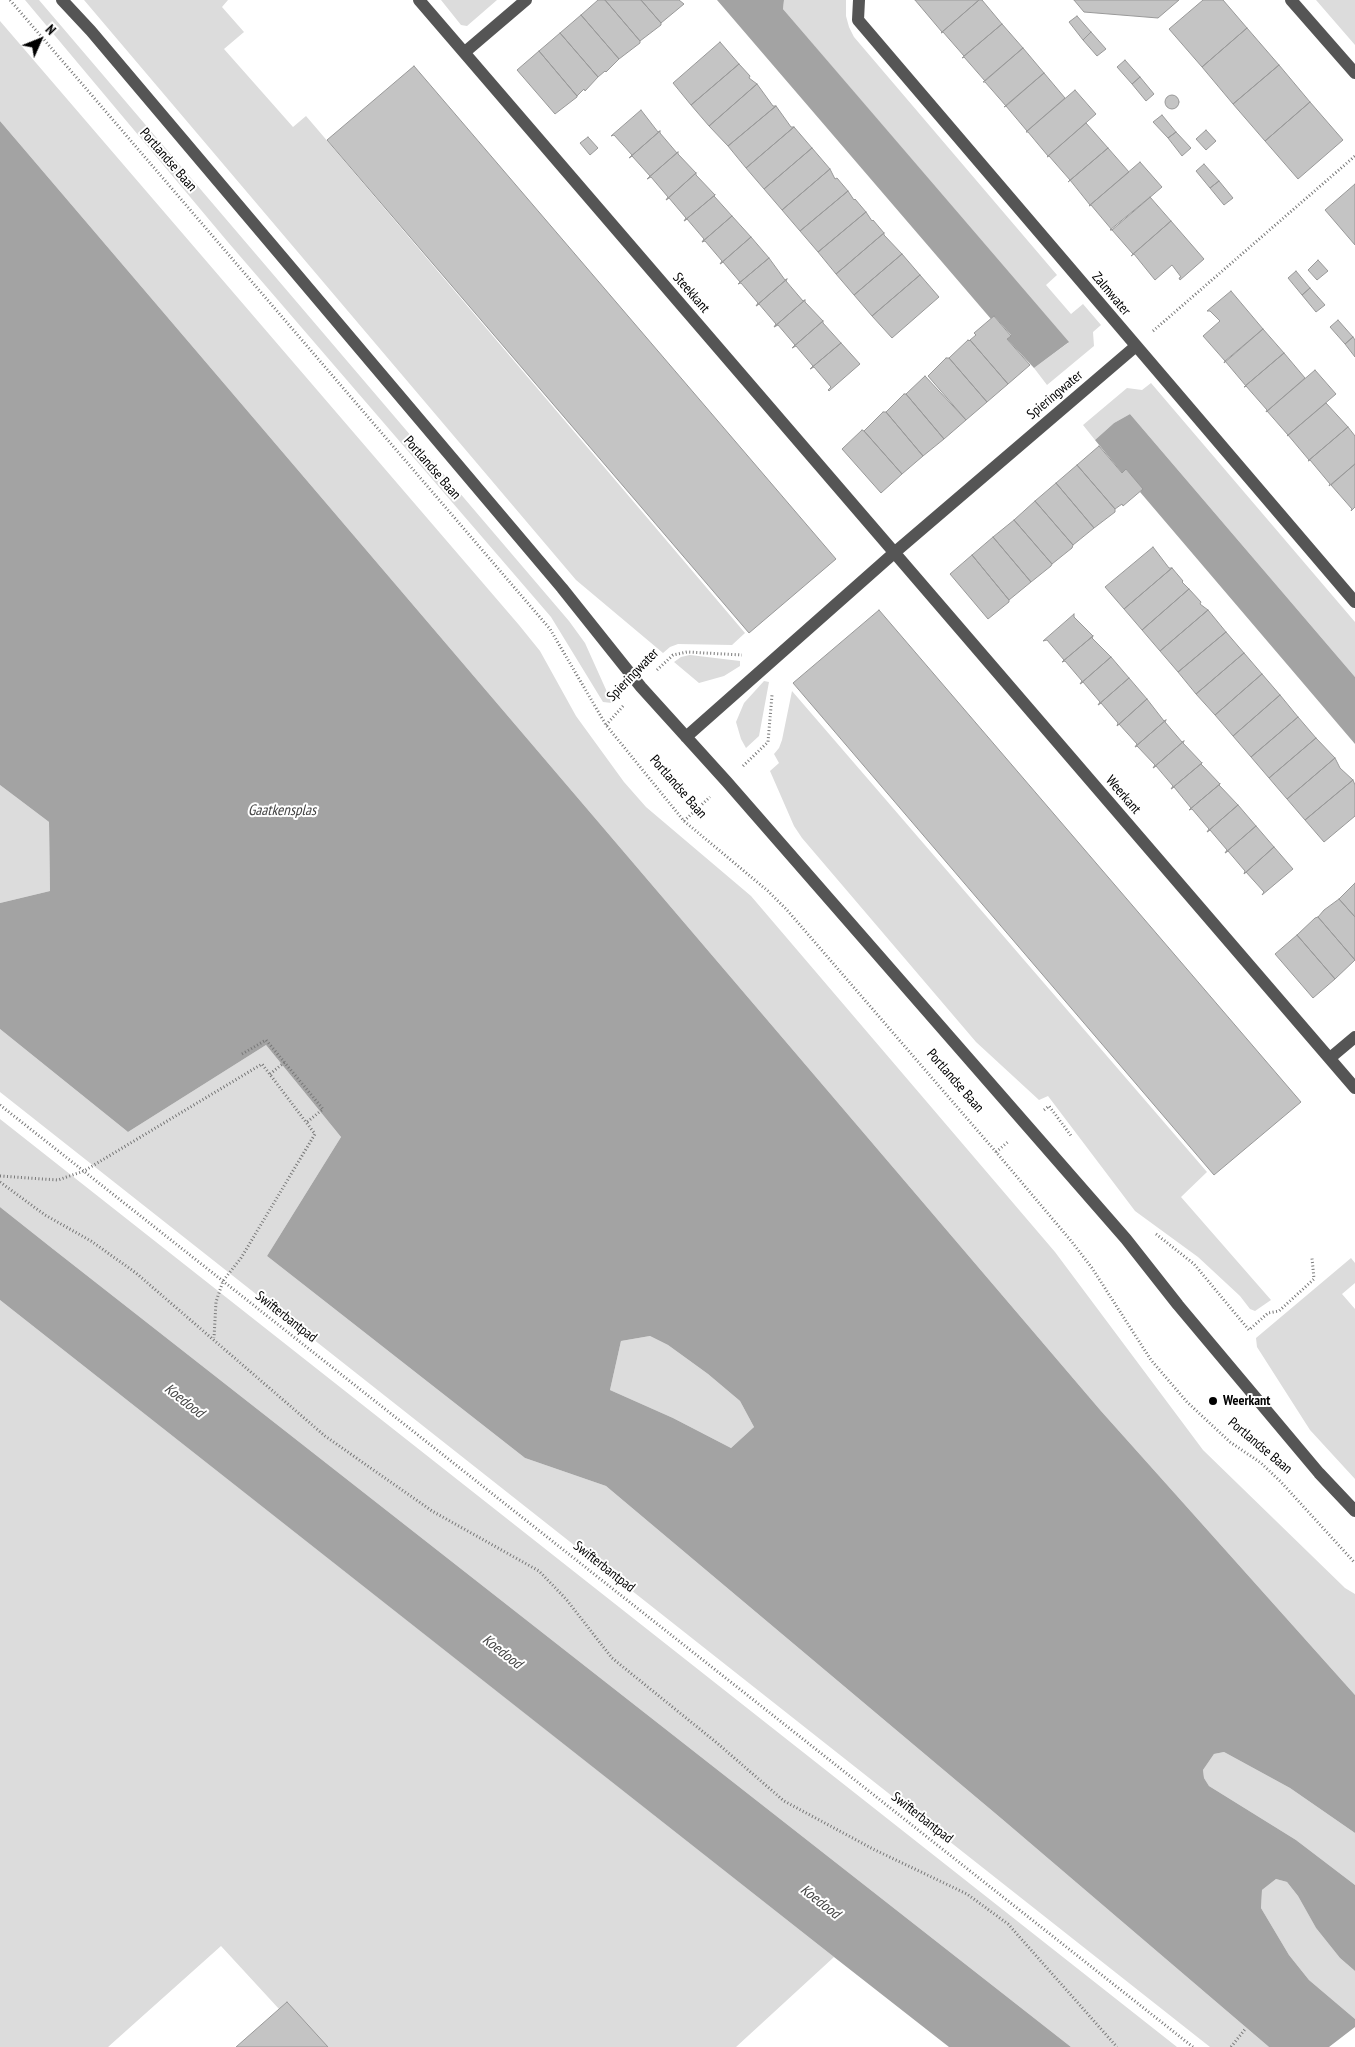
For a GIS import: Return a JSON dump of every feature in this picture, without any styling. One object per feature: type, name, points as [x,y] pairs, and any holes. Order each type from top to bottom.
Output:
[{"type":"street","name":"Portlandse Baan","points":[[62,0],[562,588],[641,687],[727,782],[1126,1239],[1178,1305],[1319,1473],[1355,1511]]},
{"type":"street","name":"Steekkant","points":[[419,0],[894,553]]},
{"type":"street","points":[[465,52],[526,0]]},
{"type":"street","name":"Zalmwater","points":[[859,0],[858,20],[1355,602]]},
{"type":"street","points":[[1291,0],[1355,73]]},
{"type":"street","name":"Spieringwater","points":[[686,737],[894,553],[1136,346]]},
{"type":"street","name":"Weerkant","points":[[894,553],[1355,1088]]},
{"type":"street","points":[[1330,1058],[1355,1037]]},
{"type":"path","name":"Portlandse Baan","points":[[10,0],[550,629],[606,725],[684,821],[768,891],[787,910],[996,1152],[1077,1249],[1151,1360],[1187,1402],[1230,1442],[1261,1463],[1355,1563]]},
{"type":"path","points":[[1136,346],[1355,156]]},
{"type":"path","name":"Spieringwater","points":[[606,725],[672,655],[687,652],[775,657]]},
{"type":"path","points":[[684,821],[768,742],[775,657]]},
{"type":"path","points":[[242,1054],[266,1040],[323,1109],[306,1123]]},
{"type":"path","points":[[270,1074],[285,1061]]},
{"type":"path","points":[[0,1176],[58,1180],[84,1171],[262,1064],[315,1134],[240,1258],[223,1281],[216,1302],[214,1338]]},
{"type":"path","name":"Swifterbantpad","points":[[0,1105],[1194,2047]]},
{"type":"path","points":[[996,1152],[1049,1106],[1078,1144]]},
{"type":"path","points":[[0,1182],[45,1215],[91,1241],[136,1273],[214,1338],[252,1374],[325,1436],[432,1512],[539,1571],[566,1599],[612,1658],[717,1743],[784,1801],[873,1849],[966,1894],[1008,1924],[1117,2047]]},
{"type":"path","points":[[1150,1230],[1194,1264],[1249,1330],[1268,1313],[1279,1311],[1314,1279],[1312,1258]]},
{"type":"path","points":[[1231,2047],[1246,2028]]},
{"type":"shaded area","points":[[25,0],[39,0],[569,621],[585,643],[612,703],[603,702],[551,617],[227,241]]},
{"type":"shaded area","points":[[84,0],[228,0],[222,7],[244,32],[224,49],[293,127],[306,116],[745,633],[732,645],[678,644],[670,647],[663,653],[576,580]]},
{"type":"shaded area","points":[[441,0],[497,0],[467,26],[461,25]]},
{"type":"shaded area","points":[[784,0],[846,0],[846,16],[854,37],[1057,275],[1046,285],[1071,314],[1083,304],[1101,325],[1093,332],[1094,346],[1047,385],[1034,368],[1068,343],[783,9]]},
{"type":"shaded area","points":[[1316,0],[1355,0],[1355,45]]},
{"type":"shaded area","points":[[0,21],[519,625],[540,651],[576,716],[624,782],[646,807],[751,896],[1055,1252],[1203,1450],[1345,1588],[1355,1594],[1355,1695],[1101,1411],[0,121]]},
{"type":"shaded area","points":[[1151,383],[1355,622],[1355,677],[1130,414],[1114,423],[1095,440],[1083,425],[1127,388],[1142,390]]},
{"type":"shaded area","points":[[690,655],[740,661],[740,666],[724,676],[699,683],[674,662],[681,657]]},
{"type":"shaded area","points":[[764,681],[769,682],[759,736],[746,748],[736,722],[744,703]]},
{"type":"shaded area","points":[[792,691],[1207,1172],[1181,1197],[1271,1300],[1255,1311],[1250,1309],[1240,1296],[1198,1257],[1135,1211],[1048,1096],[1039,1100],[976,1042],[802,838],[794,826],[770,771],[779,763],[774,754],[782,740]]},
{"type":"shaded area","points":[[0,785],[49,822],[50,891],[0,903]]},
{"type":"shaded area","points":[[0,1029],[128,1132],[266,1045],[341,1137],[267,1256],[525,1458],[606,1486],[1002,1819],[1269,2047],[1210,2047],[0,1092]]},
{"type":"shaded area","points":[[0,1119],[1177,2047],[1071,2047],[53,1249],[0,1207]]},
{"type":"shaded area","points":[[1351,1258],[1355,1263],[1355,1283],[1342,1294],[1355,1309],[1355,1479],[1310,1430],[1257,1347],[1256,1338]]},
{"type":"shaded area","points":[[0,1300],[834,1957],[736,2047],[314,2047],[221,1946],[108,2047],[0,2047]]},
{"type":"shaded area","points":[[650,1336],[668,1345],[708,1374],[740,1401],[754,1427],[731,1448],[673,1418],[610,1390],[621,1341]]},
{"type":"shaded area","points":[[1224,1752],[1290,1788],[1355,1833],[1355,1885],[1296,1840],[1209,1786],[1204,1778],[1203,1770],[1214,1754]]},
{"type":"shaded area","points":[[1276,1879],[1287,1882],[1298,1896],[1316,1928],[1340,1958],[1355,1971],[1355,2019],[1309,1980],[1289,1955],[1261,1908],[1262,1890]]},
{"type":"water","points":[[717,0],[784,0],[783,9],[1069,342],[1034,368],[1007,339],[1011,335],[994,316],[991,319]]},
{"type":"water","name":"Gaatkensplas","points":[[0,121],[1101,1411],[1355,1695],[1355,1833],[1290,1788],[1224,1752],[1214,1754],[1203,1770],[1204,1778],[1209,1786],[1296,1840],[1355,1885],[1355,1971],[1340,1958],[1316,1928],[1298,1896],[1287,1882],[1276,1879],[1262,1890],[1261,1908],[1289,1955],[1309,1980],[1355,2019],[1355,2027],[1329,2047],[1269,2047],[1002,1819],[606,1486],[525,1458],[267,1256],[341,1137],[266,1045],[128,1132],[0,1029],[0,903],[50,891],[49,822],[0,785]],"holes":[[[650,1336],[668,1345],[708,1374],[740,1401],[754,1427],[731,1448],[673,1418],[610,1390],[621,1341]]]},
{"type":"water","points":[[1130,414],[1355,677],[1355,744],[1140,492],[1142,489],[1126,469],[1122,473],[1095,440],[1114,423]]},
{"type":"water","name":"Koedood","points":[[0,1207],[1071,2047],[949,2047],[834,1957],[0,1300]]},
{"type":"building","points":[[598,0],[605,0],[640,41],[640,43],[619,59],[581,15]]},
{"type":"building","points":[[605,0],[641,0],[661,25],[640,41]]},
{"type":"building","points":[[641,0],[679,0],[684,4],[661,23]]},
{"type":"building","points":[[915,0],[979,0],[942,32]]},
{"type":"building","points":[[979,0],[982,0],[1002,24],[964,56],[943,32],[941,33]]},
{"type":"building","points":[[1074,0],[1179,0],[1158,18],[1084,12]]},
{"type":"building","points":[[1203,0],[1223,0],[1247,28],[1202,67],[1169,29]]},
{"type":"building","points":[[581,15],[619,59],[598,77],[560,33]]},
{"type":"building","points":[[1077,16],[1091,32],[1083,40],[1069,22]]},
{"type":"building","points":[[1002,24],[1023,48],[985,81],[964,57],[962,58]]},
{"type":"building","points":[[1247,28],[1279,65],[1233,104],[1202,67]]},
{"type":"building","points":[[1091,32],[1106,49],[1097,56],[1083,40]]},
{"type":"building","points":[[560,33],[598,77],[585,91],[584,89],[577,96],[539,51]]},
{"type":"building","points":[[720,42],[739,64],[691,105],[673,83]]},
{"type":"building","points":[[1023,48],[1044,73],[1006,106],[983,82]]},
{"type":"building","points":[[539,51],[577,96],[555,114],[517,70]]},
{"type":"building","points":[[1125,60],[1140,77],[1132,84],[1117,67]]},
{"type":"building","points":[[739,64],[750,76],[749,78],[757,84],[709,126],[691,105]]},
{"type":"building","points":[[1279,65],[1310,102],[1265,141],[1233,104]]},
{"type":"building","points":[[414,66],[836,559],[749,633],[327,140]]},
{"type":"building","points":[[1044,73],[1065,98],[1027,131],[1006,106],[1004,107]]},
{"type":"building","points":[[1140,77],[1154,94],[1146,101],[1132,84]]},
{"type":"building","points":[[757,84],[773,106],[776,106],[728,146],[709,126]]},
{"type":"building","points":[[1075,90],[1096,114],[1048,156],[1026,132]]},
{"type":"building","points":[[1172,95],[1177,97],[1179,102],[1177,107],[1172,109],[1167,107],[1165,102],[1167,97]]},
{"type":"building","points":[[1310,102],[1343,140],[1298,179],[1265,141]]},
{"type":"building","points":[[776,106],[791,127],[794,127],[746,168],[728,146]]},
{"type":"building","points":[[641,110],[658,132],[660,131],[629,158],[632,155],[614,135],[611,136]]},
{"type":"building","points":[[1162,115],[1176,132],[1168,138],[1153,122]]},
{"type":"building","points":[[1086,123],[1108,148],[1068,182],[1070,180],[1049,156],[1047,157]]},
{"type":"building","points":[[794,127],[812,148],[764,189],[746,168]]},
{"type":"building","points":[[1206,130],[1216,141],[1206,150],[1196,139]]},
{"type":"building","points":[[660,131],[677,153],[647,179],[650,176],[632,156],[629,158]]},
{"type":"building","points":[[1176,132],[1191,148],[1182,156],[1168,138]]},
{"type":"building","points":[[588,137],[598,148],[590,155],[580,143]]},
{"type":"building","points":[[812,148],[830,169],[782,210],[764,189]]},
{"type":"building","points":[[1108,148],[1129,172],[1090,205],[1070,180]]},
{"type":"building","points":[[678,152],[696,173],[666,200],[668,197],[651,177],[647,179]]},
{"type":"building","points":[[1140,162],[1162,187],[1112,230],[1091,205],[1089,206]]},
{"type":"building","points":[[1204,164],[1219,181],[1210,188],[1196,171]]},
{"type":"building","points":[[830,169],[835,179],[837,178],[848,191],[800,231],[782,210]]},
{"type":"building","points":[[696,173],[715,195],[684,221],[686,218],[669,198],[666,200]]},
{"type":"building","points":[[1219,181],[1233,198],[1224,205],[1210,188]]},
{"type":"building","points":[[1355,184],[1355,245],[1325,210]]},
{"type":"building","points":[[848,191],[866,212],[818,252],[800,231]]},
{"type":"building","points":[[715,195],[732,216],[702,242],[704,239],[687,219],[684,221]]},
{"type":"building","points":[[1150,197],[1171,221],[1133,254],[1110,230]]},
{"type":"building","points":[[866,212],[884,233],[836,274],[818,252]]},
{"type":"building","points":[[732,216],[751,237],[720,264],[722,261],[705,241],[702,242]]},
{"type":"building","points":[[1171,221],[1204,259],[1180,280],[1179,278],[1181,277],[1172,265],[1155,280],[1134,254],[1131,256]]},
{"type":"building","points":[[884,233],[902,254],[854,295],[836,274]]},
{"type":"building","points":[[751,237],[769,258],[738,284],[740,282],[723,262],[720,264]]},
{"type":"building","points":[[902,254],[920,275],[872,316],[854,295]]},
{"type":"building","points":[[769,258],[785,280],[787,279],[756,306],[758,303],[741,283],[738,284]]},
{"type":"building","points":[[1318,260],[1328,271],[1317,280],[1308,270]]},
{"type":"building","points":[[1296,271],[1310,288],[1302,295],[1288,278]]},
{"type":"building","points":[[920,275],[939,297],[892,338],[872,316]]},
{"type":"building","points":[[787,279],[786,281],[803,301],[805,300],[774,327],[776,324],[759,304],[756,306]]},
{"type":"building","points":[[1310,288],[1325,305],[1316,312],[1302,295]]},
{"type":"building","points":[[1231,291],[1263,329],[1224,363],[1225,361],[1203,336],[1220,321],[1210,311],[1207,311]]},
{"type":"building","points":[[805,300],[823,321],[792,348],[795,345],[778,325],[774,327]]},
{"type":"building","points":[[994,316],[1011,336],[1007,339],[1030,365],[1008,384],[970,340],[976,335],[974,333]]},
{"type":"building","points":[[1338,320],[1353,337],[1345,344],[1330,327]]},
{"type":"building","points":[[823,321],[841,343],[810,369],[813,366],[796,346],[792,348]]},
{"type":"building","points":[[1263,329],[1284,353],[1246,386],[1225,361]]},
{"type":"building","points":[[1353,337],[1355,340],[1355,357],[1345,344]]},
{"type":"building","points":[[968,340],[1008,384],[987,402],[949,358]]},
{"type":"building","points":[[841,343],[860,364],[829,391],[831,387],[814,367],[810,369]]},
{"type":"building","points":[[1284,353],[1305,378],[1266,412],[1267,410],[1246,386],[1244,387]]},
{"type":"building","points":[[946,358],[949,358],[987,402],[966,420],[928,376]]},
{"type":"building","points":[[1315,370],[1336,394],[1287,436],[1267,411]]},
{"type":"building","points":[[925,376],[966,420],[944,439],[906,394]]},
{"type":"building","points":[[904,394],[944,439],[923,456],[886,412]]},
{"type":"building","points":[[1326,403],[1348,427],[1308,461],[1288,435]]},
{"type":"building","points":[[883,412],[886,412],[923,456],[902,474],[864,431]]},
{"type":"building","points":[[1348,427],[1355,436],[1355,464],[1329,486],[1330,484],[1310,460],[1308,461]]},
{"type":"building","points":[[862,430],[902,474],[881,493],[842,449]]},
{"type":"building","points":[[1099,446],[1122,473],[1126,469],[1143,489],[1123,506],[1122,504],[1115,509],[1077,465]]},
{"type":"building","points":[[1355,464],[1355,507],[1351,511],[1352,509],[1331,485]]},
{"type":"building","points":[[1077,465],[1115,509],[1115,512],[1094,528],[1056,483]]},
{"type":"building","points":[[1056,483],[1094,528],[1073,545],[1035,501]]},
{"type":"building","points":[[1035,501],[1073,545],[1072,548],[1052,564],[1014,520]]},
{"type":"building","points":[[1014,520],[1052,564],[1031,582],[993,537]]},
{"type":"building","points":[[993,537],[1031,582],[1009,600],[972,555]]},
{"type":"building","points":[[1153,547],[1169,568],[1172,568],[1124,609],[1105,587]]},
{"type":"building","points":[[972,555],[1009,600],[988,619],[950,574]]},
{"type":"building","points":[[1172,568],[1189,589],[1142,630],[1124,609]]},
{"type":"building","points":[[1189,589],[1201,602],[1200,604],[1208,610],[1160,651],[1142,630]]},
{"type":"building","points":[[879,610],[1301,1102],[1214,1175],[793,683]]},
{"type":"building","points":[[1208,610],[1226,632],[1178,672],[1160,651]]},
{"type":"building","points":[[1074,614],[1074,617],[1093,636],[1062,662],[1064,660],[1047,640],[1043,641]]},
{"type":"building","points":[[1226,632],[1244,653],[1196,694],[1178,672]]},
{"type":"building","points":[[1093,636],[1092,638],[1111,657],[1080,684],[1082,681],[1065,661],[1062,662]]},
{"type":"building","points":[[1244,653],[1262,674],[1215,715],[1196,694]]},
{"type":"building","points":[[1111,657],[1129,678],[1098,705],[1100,702],[1083,682],[1080,684]]},
{"type":"building","points":[[1262,674],[1280,695],[1233,736],[1215,715]]},
{"type":"building","points":[[1129,678],[1147,699],[1117,726],[1118,723],[1101,703],[1098,705]]},
{"type":"building","points":[[1280,695],[1298,717],[1251,757],[1233,736]]},
{"type":"building","points":[[1147,699],[1164,721],[1166,720],[1135,747],[1137,744],[1119,724]]},
{"type":"building","points":[[1298,717],[1316,738],[1269,778],[1251,757]]},
{"type":"building","points":[[1166,720],[1165,722],[1182,742],[1184,741],[1153,768],[1155,765],[1137,746],[1135,747]]},
{"type":"building","points":[[1316,738],[1335,758],[1287,799],[1269,778]]},
{"type":"building","points":[[1184,741],[1183,743],[1202,763],[1171,789],[1173,786],[1156,766],[1153,768]]},
{"type":"building","points":[[1335,758],[1340,768],[1353,780],[1305,820],[1287,799]]},
{"type":"building","points":[[1202,763],[1220,784],[1189,810],[1191,808],[1174,787],[1171,789]]},
{"type":"building","points":[[1353,780],[1355,785],[1355,816],[1324,842],[1305,820]]},
{"type":"building","points":[[1220,784],[1238,805],[1207,832],[1209,829],[1192,809],[1189,810]]},
{"type":"building","points":[[1238,805],[1256,826],[1225,853],[1227,850],[1210,830],[1207,832]]},
{"type":"building","points":[[1256,826],[1274,847],[1244,874],[1245,871],[1228,851],[1225,853]]},
{"type":"building","points":[[1274,847],[1293,869],[1262,895],[1264,892],[1246,872]]},
{"type":"building","points":[[1355,883],[1355,917],[1339,899]]},
{"type":"building","points":[[1339,899],[1355,917],[1355,960],[1318,917]]},
{"type":"building","points":[[1318,917],[1355,960],[1335,979],[1297,935]]},
{"type":"building","points":[[1297,935],[1335,979],[1313,998],[1275,954]]},
{"type":"building","points":[[287,2002],[328,2047],[236,2047]]},
{"type":"place","name":"Weerkant","points":[[1213,1401]]}]
